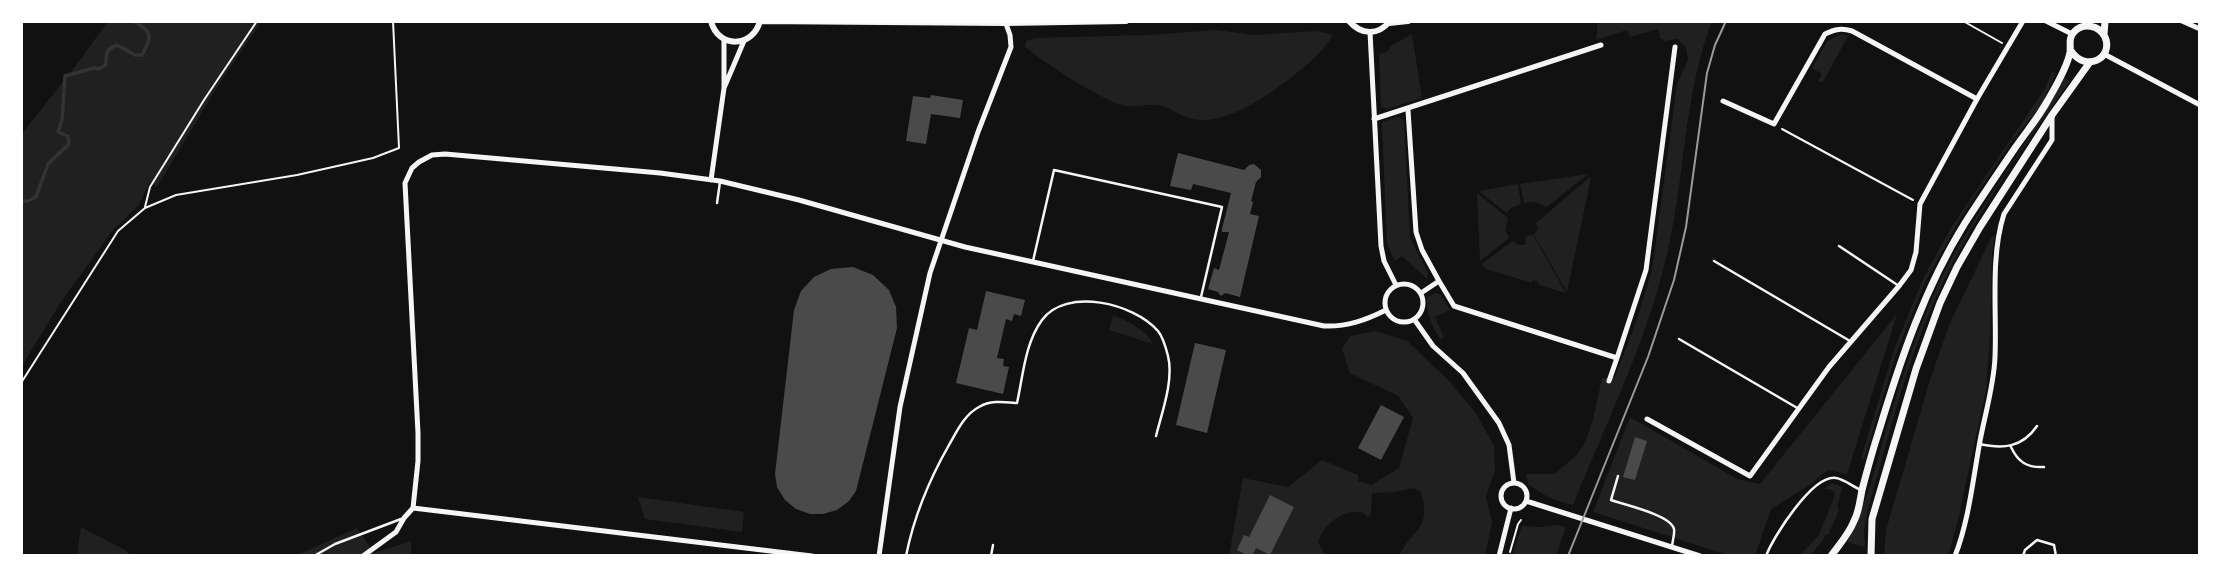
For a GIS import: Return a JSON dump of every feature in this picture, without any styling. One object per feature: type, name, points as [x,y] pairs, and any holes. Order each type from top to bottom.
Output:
[{"type":"main road","points":[[2071,51],[2082,62],[2095,61],[2104,54],[2105,21]]},
{"type":"main road","points":[[1831,556],[1856,519],[1899,367],[1925,299],[1965,224],[2047,103],[2071,51],[2072,34],[2082,24],[2094,26],[2104,34]]},
{"type":"main road","points":[[1871,556],[1872,519],[1916,369],[1935,315],[1972,241],[2052,115],[2090,62]]},
{"type":"street","points":[[711,21],[716,33],[724,40],[744,41]]},
{"type":"street","points":[[724,88],[744,41],[755,33],[760,21],[1126,21]]},
{"type":"street","points":[[1349,21],[1356,28],[1370,32],[1380,30],[1390,22],[1408,21]]},
{"type":"street","points":[[1647,419],[1750,476],[1850,341],[1911,270],[1916,252],[1920,204],[2024,21]]},
{"type":"street","points":[[2046,21],[2072,34]]},
{"type":"street","points":[[2182,21],[2200,29]]},
{"type":"street","points":[[879,556],[905,384],[930,273],[976,138],[1011,47],[1006,22]]},
{"type":"street","points":[[1723,101],[1774,124],[1825,34],[1835,29],[1852,31],[1978,99]]},
{"type":"street","points":[[1370,32],[1381,246],[1384,261],[1396,285]]},
{"type":"street","points":[[711,180],[724,88],[724,40]]},
{"type":"street","points":[[1374,119],[1601,45]]},
{"type":"street","points":[[1609,382],[1646,270],[1675,47]]},
{"type":"street","points":[[2104,54],[2200,104]]},
{"type":"street","points":[[1408,110],[1416,232],[1422,250],[1454,306],[1617,358]]},
{"type":"street","points":[[1955,556],[1970,494],[1995,362],[1997,257],[2001,224],[2004,214],[2052,140],[2052,115]]},
{"type":"street","points":[[363,556],[396,532],[413,508],[418,433],[405,183],[412,168],[432,155],[660,173],[720,181],[799,200],[942,242],[1302,322],[1335,327],[1356,323],[1386,310]]},
{"type":"street","points":[[1421,293],[1439,281]]},
{"type":"street","points":[[1396,285],[1411,285],[1421,293],[1423,307],[1414,319],[1398,321],[1386,310],[1386,296],[1396,285]]},
{"type":"street","points":[[1414,319],[1433,346],[1462,373],[1499,423],[1509,445],[1514,484]]},
{"type":"street","points":[[1521,485],[1526,490],[1526,501],[1521,507],[1511,508],[1504,504],[1502,494],[1506,486],[1521,485]]},
{"type":"street","points":[[1526,501],[1700,556]]},
{"type":"street","points":[[413,508],[812,556]]},
{"type":"street","points":[[1499,556],[1511,508]]},
{"type":"lane","points":[[1032,262],[1054,170],[1214,205],[1222,207],[1200,300]]},
{"type":"lane","points":[[717,203],[720,181]]},
{"type":"lane","points":[[1839,246],[1899,286]]},
{"type":"lane","points":[[1714,261],[1850,341]]},
{"type":"lane","points":[[906,556],[914,520],[924,494],[961,425],[977,408],[988,403],[1017,403],[1031,339],[1043,318],[1052,310],[1081,302],[1111,304],[1139,315],[1160,333],[1169,359],[1169,376],[1156,436]]},
{"type":"lane","points":[[1679,339],[1798,409]]},
{"type":"lane","points":[[1979,444],[2011,447],[2025,439],[2037,426]]},
{"type":"lane","points":[[2011,447],[2021,462],[2032,467],[2044,467]]},
{"type":"lane","points":[[1618,476],[1611,500],[1670,522],[1674,530],[1672,547]]},
{"type":"lane","points":[[1766,556],[1788,516],[1823,481],[1836,478],[1863,490]]},
{"type":"lane","points":[[314,556],[335,544],[404,518]]},
{"type":"lane","points":[[2024,556],[2025,550],[2037,540],[2054,545],[2056,556]]},
{"type":"lane","points":[[991,556],[993,545]]},
{"type":"path","points":[[145,208],[150,187],[257,21]]},
{"type":"path","points":[[21,383],[118,231],[145,208],[176,195],[297,175],[373,158],[399,148],[393,21]]},
{"type":"path","points":[[1963,21],[2009,46]]},
{"type":"path","points":[[1774,124],[1920,204]]},
{"type":"path","points":[[1508,556],[1517,524],[1521,520]]},
{"type":"shaded area","points":[[108,21],[262,21],[219,84],[157,187],[150,182],[138,206],[113,230],[61,302],[21,367],[21,135]]},
{"type":"shaded area","points":[[1598,21],[1712,21],[1690,105],[1674,221],[1660,283],[1626,379],[1573,505],[1534,488],[1528,484],[1526,474],[1554,474],[1576,455],[1584,445],[1591,427],[1602,378],[1615,377],[1652,270],[1677,84],[1688,60],[1686,47],[1677,39],[1665,41],[1660,38],[1658,29],[1630,37],[1627,30],[1596,40]]},
{"type":"shaded area","points":[[1217,30],[1253,35],[1318,31],[1333,35],[1311,61],[1264,97],[1229,115],[1204,120],[1188,118],[1158,105],[1126,106],[1116,103],[1074,81],[1025,47],[1026,41],[1035,38]]},
{"type":"shaded area","points":[[1412,34],[1422,98],[1388,109],[1381,107],[1379,54],[1387,52],[1391,46]]},
{"type":"shaded area","points":[[1841,34],[1848,36],[1823,82],[1818,82],[1822,74],[1812,68],[1828,41]]},
{"type":"shaded area","points":[[2052,72],[2056,73],[2040,107],[2012,141],[1962,216],[1926,280],[1896,354],[1864,460],[1861,458],[1895,347],[1924,277],[1951,228],[2044,90]]},
{"type":"shaded area","points":[[2063,77],[2070,81],[1980,215],[1935,300],[1906,377],[1890,430],[1868,509],[1864,530],[1865,547],[1847,542],[1864,504],[1906,366],[1933,296],[1962,240],[2032,132]]},
{"type":"shaded area","points":[[1397,117],[1404,120],[1410,238],[1428,273],[1427,279],[1402,256],[1395,261],[1387,244],[1382,122]]},
{"type":"shaded area","points":[[1588,174],[1547,207],[1535,202],[1524,203],[1520,184]]},
{"type":"shaded area","points":[[1590,177],[1567,292],[1534,235],[1538,229],[1536,223]]},
{"type":"shaded area","points":[[1518,184],[1521,204],[1506,213],[1479,191]]},
{"type":"shaded area","points":[[1477,193],[1508,218],[1505,230],[1509,238],[1480,261]]},
{"type":"shaded area","points":[[1533,235],[1566,293],[1539,285],[1539,282],[1533,280],[1532,283],[1486,269],[1482,264],[1512,241],[1518,245],[1526,245],[1525,237]]},
{"type":"shaded area","points":[[1992,236],[1995,236],[1986,390],[1948,556],[1884,556],[1886,530],[1930,380],[1949,325]]},
{"type":"shaded area","points":[[1436,293],[1441,295],[1450,310],[1435,317],[1444,337],[1440,339],[1427,309],[1427,297]]},
{"type":"shaded area","points":[[1897,314],[1847,474],[1828,470],[1771,509],[1755,556],[1731,556],[1593,512],[1630,417],[1737,479],[1760,484]]},
{"type":"shaded area","points":[[1113,315],[1141,330],[1153,344],[1109,330]]},
{"type":"shaded area","points":[[1376,331],[1407,341],[1449,381],[1476,413],[1494,446],[1495,470],[1486,497],[1492,522],[1485,556],[1399,556],[1423,521],[1424,504],[1421,492],[1414,488],[1372,493],[1371,515],[1368,517],[1362,512],[1355,512],[1335,519],[1318,542],[1326,556],[1229,556],[1243,478],[1288,487],[1322,460],[1358,475],[1358,481],[1371,485],[1399,468],[1413,418],[1398,396],[1350,373],[1342,349],[1350,336]]},
{"type":"shaded area","points":[[1832,483],[1842,487],[1837,508],[1839,510],[1828,535],[1826,534],[1809,556],[1801,556],[1819,535],[1835,495],[1833,490],[1824,489]]},
{"type":"shaded area","points":[[638,497],[744,512],[742,532],[645,519]]},
{"type":"shaded area","points":[[1522,526],[1566,527],[1556,556],[1512,556]]},
{"type":"shaded area","points":[[81,527],[125,550],[132,556],[77,556]]},
{"type":"shaded area","points":[[357,528],[374,553],[411,541],[411,556],[295,556]]},
{"type":"building","points":[[931,95],[963,100],[960,118],[931,114],[926,144],[906,141],[913,96],[930,98]]},
{"type":"building","points":[[1178,153],[1244,170],[1254,164],[1261,170],[1261,177],[1256,182],[1251,201],[1250,214],[1259,216],[1240,297],[1225,293],[1221,296],[1208,289],[1214,268],[1219,270],[1229,232],[1222,232],[1222,229],[1231,193],[1193,184],[1191,190],[1170,186]]},
{"type":"building","points":[[853,267],[873,275],[889,290],[896,307],[897,328],[856,491],[849,501],[837,510],[810,514],[796,509],[785,500],[777,487],[775,474],[794,310],[801,291],[814,277],[831,269]]},
{"type":"building","points":[[986,291],[1025,300],[1021,316],[1014,314],[1012,321],[1006,319],[997,358],[1004,359],[1003,366],[1009,367],[1003,394],[956,383],[969,328],[977,330]]},
{"type":"building","points":[[1195,343],[1226,350],[1207,433],[1176,425]]},
{"type":"building","points":[[1381,405],[1404,417],[1381,460],[1358,448]]},
{"type":"building","points":[[1635,437],[1647,441],[1635,480],[1623,477]]},
{"type":"building","points":[[1270,495],[1294,507],[1270,555],[1256,548],[1252,556],[1249,556],[1237,550],[1244,535],[1249,537]]},
{"type":"waterway","points":[[21,201],[36,197],[48,164],[69,144],[68,136],[58,132],[62,120],[65,76],[106,65],[107,52],[117,45],[135,55],[142,55],[149,35],[133,21]]},
{"type":"tram line","points":[[1568,556],[1648,357],[1674,280],[1686,227],[1707,73],[1726,21]]}]
